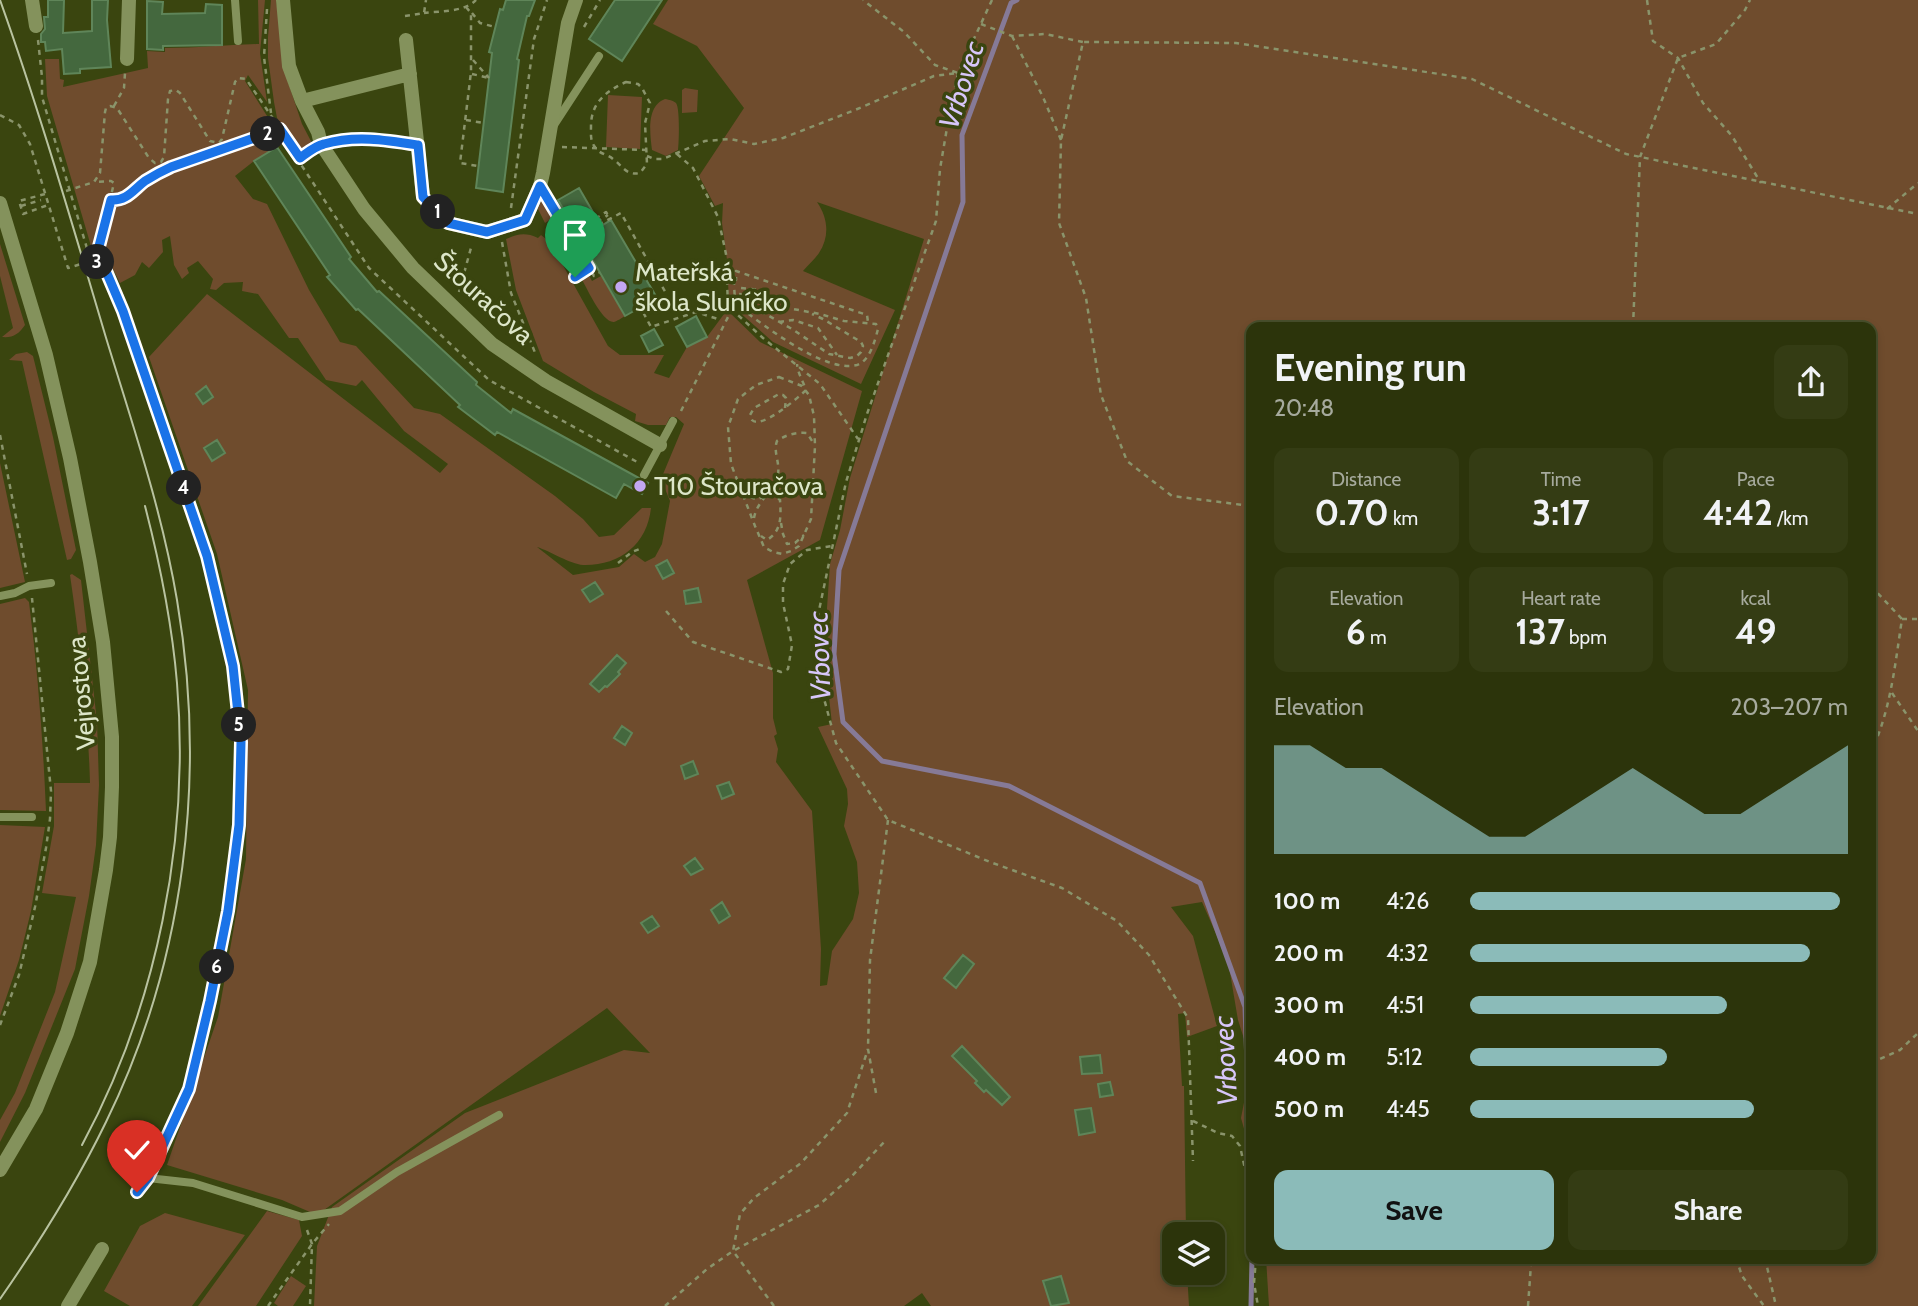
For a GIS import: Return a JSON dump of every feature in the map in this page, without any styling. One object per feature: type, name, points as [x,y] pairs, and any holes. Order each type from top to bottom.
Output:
[{"type":"street","points":[[32,0],[36,26]]},
{"type":"street","points":[[127,60],[129,0]]},
{"type":"street","name":"Štouračova","points":[[283,0],[289,66],[321,144],[364,209],[413,268],[492,344],[546,381],[660,445]]},
{"type":"street","name":"Štouračova","points":[[407,40],[423,197],[448,223],[487,232],[525,220],[540,186],[568,23],[576,0]]},
{"type":"street","points":[[302,101],[410,74]]},
{"type":"street","name":"Vejrostova","points":[[0,203],[46,355],[85,536],[103,642],[112,737],[112,787],[110,836],[90,962],[36,1109],[0,1170]]},
{"type":"street","points":[[68,1306],[102,1249]]},
{"type":"lane","points":[[235,0],[237,41]]},
{"type":"lane","points":[[551,131],[600,56]]},
{"type":"lane","points":[[646,471],[673,421]]},
{"type":"lane","points":[[0,596],[29,586],[51,583]]},
{"type":"lane","points":[[0,817],[32,817]]},
{"type":"lane","points":[[148,1178],[193,1184],[302,1217],[340,1211],[397,1172],[499,1115]]},
{"type":"path","points":[[268,0],[264,57],[272,117]]},
{"type":"path","points":[[424,13],[426,0]]},
{"type":"path","points":[[405,16],[466,7],[477,0]]},
{"type":"path","points":[[863,0],[904,32],[935,65],[958,73]]},
{"type":"path","points":[[992,0],[958,73],[940,169],[936,221],[846,482],[817,620],[816,669],[836,743],[888,820],[1062,888],[1117,921],[1149,955],[1188,1018],[1194,1161]]},
{"type":"path","points":[[1647,0],[1653,41],[1678,58],[1703,103],[1732,136],[1761,183]]},
{"type":"path","points":[[1633,322],[1640,157],[1678,58],[1716,44],[1745,10],[1750,0]]},
{"type":"path","points":[[466,7],[480,23],[495,27]]},
{"type":"path","points":[[471,13],[471,74],[460,163],[478,166]]},
{"type":"path","points":[[981,24],[1012,36],[1045,34],[1083,42],[1236,43],[1472,79],[1626,154],[1918,214]]},
{"type":"path","points":[[36,26],[41,61],[41,97],[94,272]]},
{"type":"path","points":[[1012,36],[1043,97],[1061,141]]},
{"type":"path","points":[[1083,42],[1061,141],[1059,223],[1086,298],[1101,395],[1127,461],[1172,496],[1246,505]]},
{"type":"path","points":[[471,58],[489,78],[471,74]]},
{"type":"path","points":[[94,182],[100,173],[106,108],[114,106],[124,88],[127,60]]},
{"type":"path","points":[[647,156],[663,159],[705,142],[730,139],[754,144],[783,138],[934,76],[958,73]]},
{"type":"path","points":[[114,106],[149,158],[155,163],[161,162],[164,156],[167,99],[170,91],[176,90],[180,93],[214,144],[222,139],[235,82],[238,78],[246,79],[300,158],[300,163],[369,268],[489,380],[646,471]]},
{"type":"path","points":[[626,82],[638,84],[650,103],[645,122],[646,149],[647,164],[643,170],[640,173],[629,173],[615,160],[600,153],[591,139],[592,115],[603,95],[626,82]]},
{"type":"path","points":[[0,115],[19,125],[30,144],[68,268],[91,261],[103,264],[123,311],[207,556],[233,666],[241,742],[240,797],[228,911],[189,1089],[148,1178]]},
{"type":"path","points":[[466,120],[484,122]]},
{"type":"path","points":[[111,200],[127,197],[142,183],[171,167],[280,129]]},
{"type":"path","points":[[321,144],[353,139],[383,139],[418,145]]},
{"type":"path","points":[[548,147],[652,147]]},
{"type":"path","points":[[673,421],[670,418],[677,419],[729,315],[726,254],[718,217],[693,167],[677,154]]},
{"type":"path","points":[[68,191],[94,182],[114,183],[97,254],[91,261]]},
{"type":"path","points":[[1887,209],[1918,184]]},
{"type":"path","points":[[540,186],[594,276],[599,273]]},
{"type":"path","points":[[45,194],[19,201],[19,207],[23,214],[48,205]]},
{"type":"path","points":[[19,207],[41,200]]},
{"type":"path","points":[[594,224],[601,220],[608,215],[606,212],[595,219],[600,227]]},
{"type":"path","points":[[594,224],[596,226],[621,213],[667,295]]},
{"type":"path","points":[[567,232],[591,218],[594,224]]},
{"type":"path","points":[[455,309],[475,229]]},
{"type":"path","points":[[575,277],[589,268]]},
{"type":"path","points":[[733,270],[737,305],[768,328],[828,362],[856,365],[863,361],[872,348],[878,329],[876,324],[812,314]]},
{"type":"path","points":[[734,280],[735,271],[867,315],[868,323]]},
{"type":"path","points":[[741,288],[761,290],[771,303],[777,306],[812,314],[861,342],[863,346],[858,356],[850,358],[829,354],[741,300],[741,288]]},
{"type":"path","points":[[728,294],[734,294]]},
{"type":"path","points":[[645,305],[649,313],[661,307],[660,303],[653,307],[646,311],[643,312],[651,327],[696,312],[718,319]]},
{"type":"path","points":[[728,306],[820,384],[859,440]]},
{"type":"path","points":[[779,322],[793,320],[818,328],[837,355]]},
{"type":"path","points":[[797,364],[797,371],[809,395],[814,416],[811,519],[799,546],[782,554],[764,547],[758,533],[731,464],[728,427],[738,399],[756,385],[779,377],[806,390]]},
{"type":"path","points":[[785,408],[786,398],[779,394],[754,408],[750,415],[752,421],[761,422],[785,408],[806,390]]},
{"type":"path","points":[[806,532],[795,543],[788,544],[783,534],[779,461],[775,450],[777,441],[783,436],[800,432],[807,433],[815,446]]},
{"type":"path","points":[[0,435],[33,603],[51,791],[50,819],[35,907],[19,975],[0,1025]]},
{"type":"path","points":[[753,521],[755,512],[772,489],[778,475]]},
{"type":"path","points":[[741,491],[753,499],[775,495],[780,500]]},
{"type":"path","points":[[758,533],[764,539],[771,539],[781,521]]},
{"type":"path","points":[[666,611],[693,642],[780,672],[788,669],[792,645],[783,603],[783,584],[790,564],[807,550],[832,546]]},
{"type":"path","points":[[618,563],[642,548]]},
{"type":"path","points":[[1876,591],[1902,618],[1918,619]]},
{"type":"path","points":[[1876,741],[1891,693],[1902,618]]},
{"type":"path","points":[[1891,693],[1918,731]]},
{"type":"path","points":[[876,1093],[868,1049],[870,960],[888,820]]},
{"type":"path","points":[[1876,1061],[1900,1050],[1918,1033]]},
{"type":"path","points":[[774,1306],[733,1251],[740,1214],[754,1198],[800,1163],[847,1113],[868,1049]]},
{"type":"path","points":[[1192,1120],[1232,1136],[1240,1146],[1246,1172]]},
{"type":"path","points":[[665,1306],[733,1251],[819,1205],[851,1177],[887,1139]]},
{"type":"path","points":[[268,1306],[312,1244],[340,1211]]},
{"type":"path","points":[[302,1217],[312,1244],[310,1306]]},
{"type":"path","points":[[1256,1264],[1254,1283],[1258,1306]]},
{"type":"path","points":[[1528,1306],[1531,1264]]},
{"type":"path","points":[[1738,1264],[1742,1276],[1763,1306]]},
{"type":"path","points":[[1766,1264],[1776,1306]]},
{"type":"shaded area","points":[[258,0],[265,0],[260,53],[267,102],[248,75],[245,81],[284,143],[235,176],[253,199],[267,204],[309,290],[340,342],[356,346],[414,408],[440,414],[555,496],[583,519],[599,537],[614,535],[642,508],[651,508],[644,533],[637,543],[629,551],[608,562],[578,564],[537,547],[573,575],[619,567],[634,554],[645,562],[655,557],[662,544],[670,501],[661,479],[684,424],[676,417],[670,417],[666,425],[648,425],[635,421],[636,414],[543,361],[516,290],[506,239],[522,234],[538,238],[541,235],[550,242],[608,346],[620,355],[664,355],[654,373],[669,378],[687,347],[707,337],[727,310],[760,342],[862,391],[820,540],[747,580],[773,673],[773,718],[777,734],[774,736],[778,749],[776,762],[812,811],[821,949],[820,986],[827,985],[832,951],[853,919],[859,893],[857,862],[844,826],[848,804],[847,789],[818,727],[832,724],[824,652],[830,564],[850,478],[924,239],[817,202],[824,214],[825,240],[819,253],[803,271],[895,310],[861,384],[773,342],[729,303],[722,223],[723,203],[715,206],[699,176],[744,108],[697,46],[653,24],[668,0],[1918,0],[1918,1306],[1269,1306],[1266,1264],[1876,1264],[1876,322],[1246,322],[1246,1045],[1238,1020],[1228,961],[1202,902],[1171,907],[1193,936],[1217,1026],[1187,1037],[1185,1013],[1178,1014],[1184,1086],[1186,1222],[1162,1222],[1162,1285],[1188,1285],[1189,1306],[931,1306],[922,1293],[904,1306],[314,1306],[317,1246],[332,1207],[465,1113],[624,1050],[650,1053],[607,1008],[317,1215],[282,1200],[167,1165],[218,1017],[246,859],[248,690],[217,554],[149,357],[207,294],[440,473],[448,464],[404,431],[362,380],[356,386],[326,380],[298,338],[289,338],[258,294],[242,291],[243,282],[224,283],[216,290],[210,289],[213,279],[198,261],[187,268],[189,273],[182,279],[174,265],[170,236],[162,240],[163,252],[149,268],[142,262],[135,275],[120,283],[106,260],[93,253],[47,96],[45,59],[59,59],[63,87],[148,68],[147,51],[165,52],[165,48],[259,44]]},
{"type":"shaded area","points":[[271,0],[276,0],[288,82],[302,124],[313,145],[305,150],[298,150],[277,118],[268,58]]},
{"type":"shaded area","points":[[682,90],[698,90],[697,112],[682,113]]},
{"type":"shaded area","points":[[608,95],[642,97],[640,149],[606,147]]},
{"type":"shaded area","points":[[665,99],[676,103],[679,125],[678,150],[666,156],[652,150],[650,129],[655,108]]},
{"type":"shaded area","points":[[543,195],[554,214],[554,217],[545,223],[538,209]]},
{"type":"shaded area","points":[[564,233],[585,268],[578,273],[557,238]]},
{"type":"shaded area","points":[[0,244],[25,325],[9,337],[2,337],[13,328],[0,276]]},
{"type":"shaded area","points":[[587,272],[592,281],[601,276],[625,316],[614,322],[604,317],[580,276]]},
{"type":"shaded area","points":[[27,352],[33,356],[76,550],[71,559],[67,560],[22,361],[9,360],[16,354]]},
{"type":"shaded area","points":[[0,463],[25,582],[0,588]]},
{"type":"shaded area","points":[[72,574],[81,580],[97,722],[99,785],[96,845],[75,969],[25,1093],[0,1142],[0,1120],[15,1093],[55,992],[76,897],[42,893],[54,826],[54,783],[90,783]]},
{"type":"shaded area","points":[[25,598],[29,602],[35,654],[46,811],[0,810],[0,604]]},
{"type":"shaded area","points":[[0,825],[45,827],[31,911],[19,960],[0,1016]]},
{"type":"shaded area","points":[[1246,1092],[1246,1136],[1241,1118]]},
{"type":"shaded area","points":[[267,1211],[299,1220],[302,1236],[256,1306],[198,1306]]},
{"type":"shaded area","points":[[165,1213],[245,1235],[192,1306],[130,1306],[104,1291],[140,1226]]},
{"type":"shaded area","points":[[291,1276],[306,1286],[293,1306],[278,1306],[274,1303]]},
{"type":"building","points":[[48,0],[64,0],[63,33],[92,31],[92,0],[108,0],[111,67],[80,69],[80,73],[64,74],[62,49],[46,51],[45,42],[41,42],[41,34],[45,29],[44,17],[48,17]]},
{"type":"building","points":[[506,0],[535,0],[527,16],[517,59],[503,192],[476,188],[492,53],[489,52],[500,9],[503,10]]},
{"type":"building","points":[[615,0],[662,0],[622,61],[589,39]]},
{"type":"building","points":[[147,1],[163,2],[162,14],[205,13],[206,4],[222,5],[222,45],[163,46],[163,50],[147,49]]},
{"type":"building","points":[[277,147],[351,257],[349,259],[377,292],[477,382],[476,385],[511,413],[513,409],[648,483],[642,494],[624,484],[616,498],[497,432],[495,435],[458,407],[460,405],[356,310],[327,277],[330,275],[254,161]]},
{"type":"building","points":[[579,188],[601,226],[611,220],[657,298],[625,316],[558,200]]},
{"type":"building","points":[[696,316],[707,337],[687,347],[676,327]]},
{"type":"building","points":[[654,329],[663,345],[649,352],[641,336]]},
{"type":"building","points":[[206,386],[213,397],[203,404],[196,394]]},
{"type":"building","points":[[217,440],[225,453],[212,461],[204,448]]},
{"type":"building","points":[[667,560],[674,573],[663,579],[656,566]]},
{"type":"building","points":[[595,582],[603,594],[590,602],[582,590]]},
{"type":"building","points":[[698,588],[701,602],[686,604],[684,591]]},
{"type":"building","points":[[617,655],[626,663],[618,672],[620,674],[599,692],[590,684]]},
{"type":"building","points":[[622,726],[632,733],[625,745],[614,738]]},
{"type":"building","points":[[693,761],[698,774],[685,779],[681,766]]},
{"type":"building","points":[[729,782],[734,794],[722,799],[717,786]]},
{"type":"building","points":[[695,858],[703,869],[691,875],[684,866]]},
{"type":"building","points":[[722,902],[730,916],[719,923],[711,910]]},
{"type":"building","points":[[652,916],[659,926],[648,933],[641,923]]},
{"type":"building","points":[[963,955],[974,964],[956,988],[944,978]]},
{"type":"building","points":[[962,1046],[1010,1097],[1002,1105],[986,1090],[984,1092],[952,1056]]},
{"type":"building","points":[[1100,1055],[1102,1073],[1082,1074],[1080,1057]]},
{"type":"building","points":[[1110,1082],[1113,1095],[1100,1097],[1098,1084]]},
{"type":"building","points":[[1091,1108],[1095,1132],[1079,1135],[1075,1110]]},
{"type":"building","points":[[1061,1276],[1069,1303],[1051,1306],[1043,1281]]},
{"type":"waterway","name":"Vrbovec","points":[[1017,0],[1011,3],[962,135],[963,202],[839,570],[834,654],[843,722],[882,761],[1009,786],[1200,883],[1245,1007],[1246,1036]]},
{"type":"waterway","name":"Vrbovec","points":[[1251,1306],[1252,1264]]},
{"type":"tram line","points":[[0,0],[56,170],[155,501],[177,600],[186,666],[190,733],[189,800],[182,867],[171,932],[155,997],[133,1061],[106,1122],[56,1213],[0,1299]]},
{"type":"tram line","points":[[82,1145],[108,1092],[148,979],[162,921],[178,802],[180,742],[172,638],[145,506]]},
{"type":"place","name":"Mateřská škola Sluníčko","points":[[621,287]]},
{"type":"place","name":"T10 Štouračova","points":[[640,486]]},
{"type":"route","points":[[137,1192],[148,1178],[189,1089],[210,1001],[228,911],[239,825],[241,742],[233,666],[207,556],[123,311],[103,264],[91,261],[97,254],[111,200],[127,197],[142,183],[171,167],[280,129],[300,158],[321,144],[353,139],[383,139],[418,145],[423,197],[448,223],[487,232],[525,220],[540,186],[589,268],[575,277]]}]
